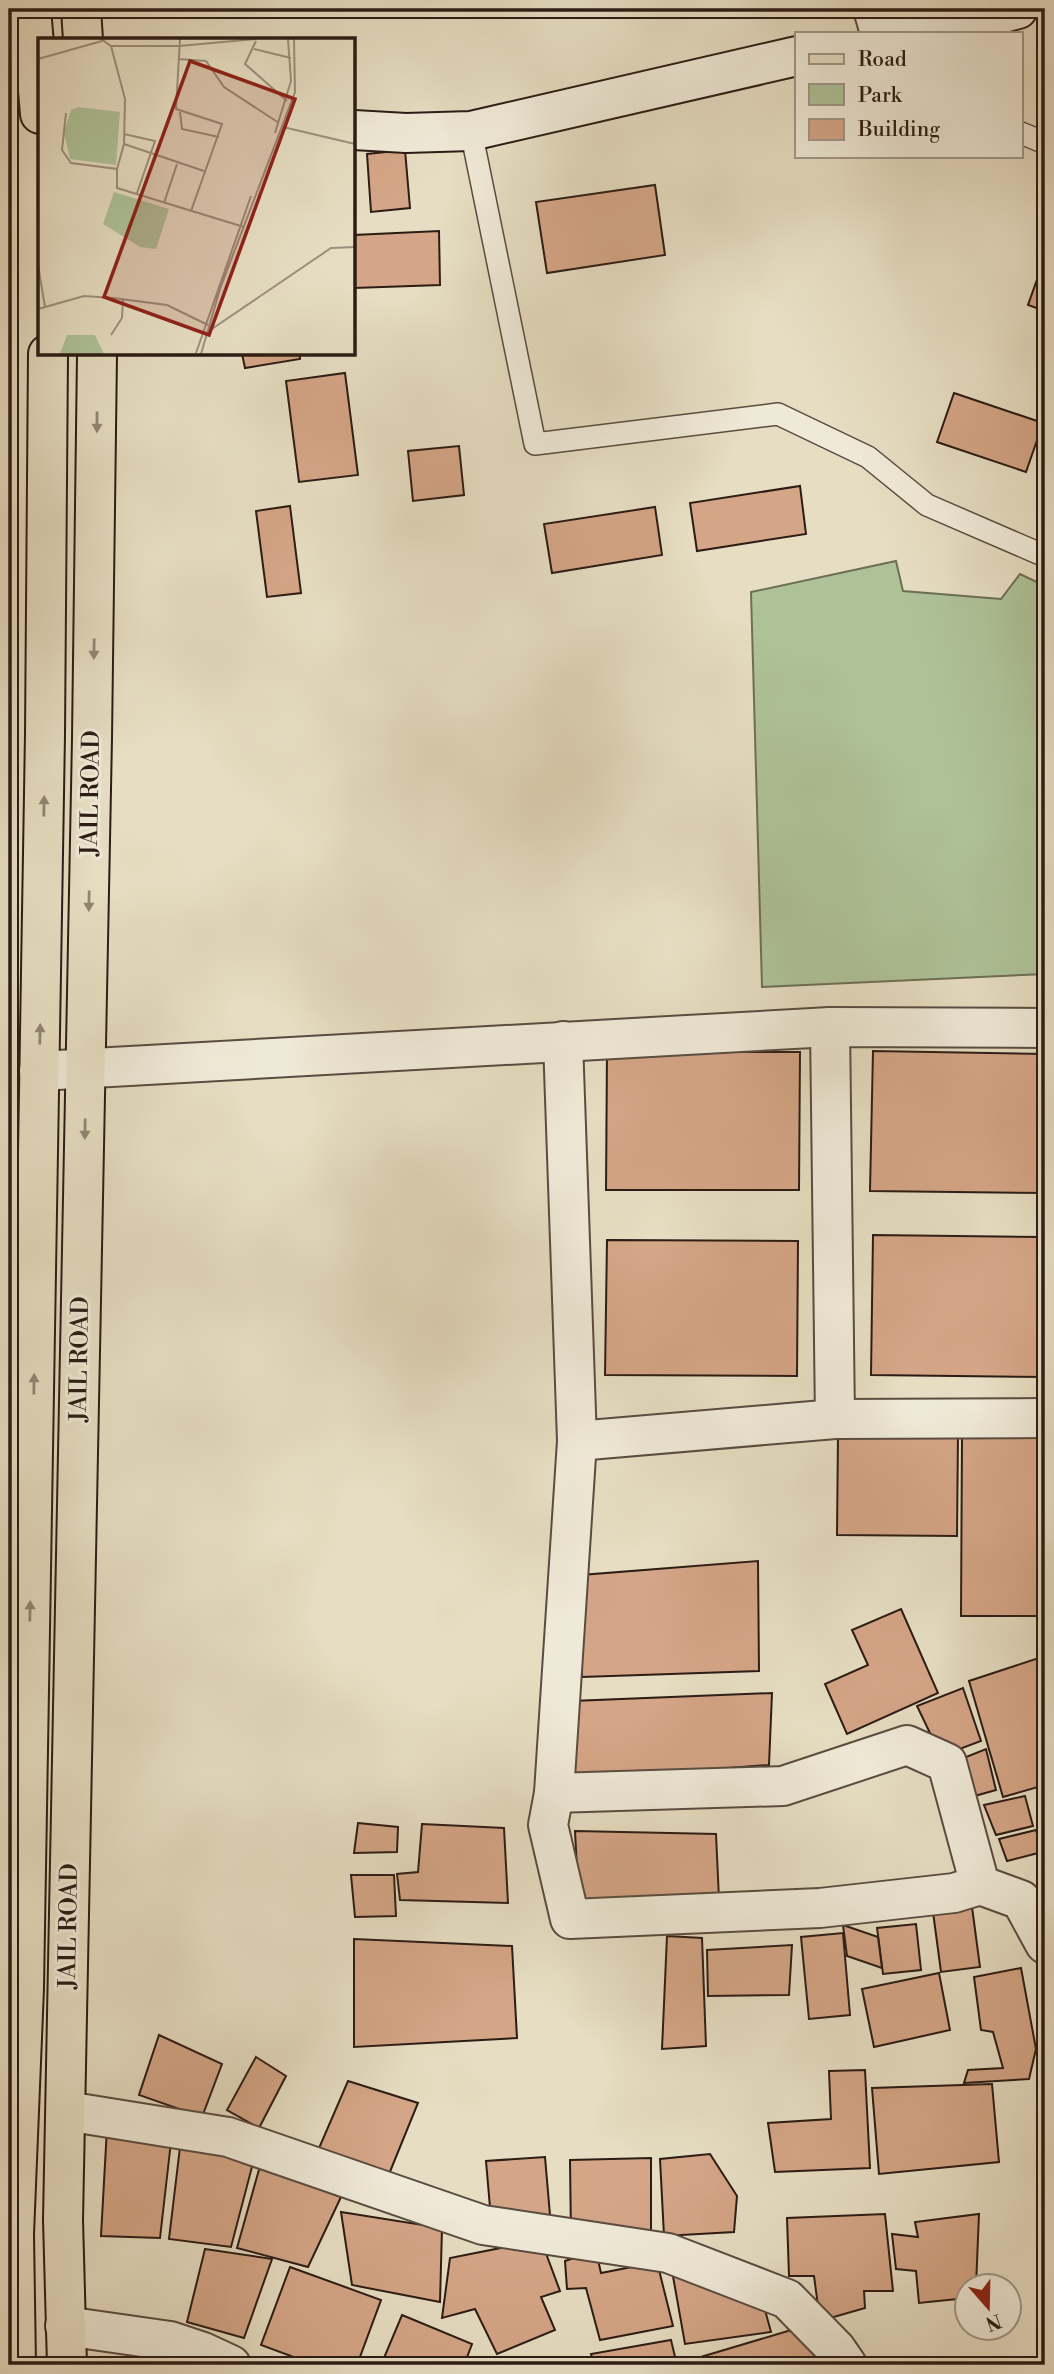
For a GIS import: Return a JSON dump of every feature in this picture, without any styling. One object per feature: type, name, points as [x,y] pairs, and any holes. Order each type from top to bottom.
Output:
[{"type":"main road","points":[[81,9],[83,38]]},
{"type":"main road","points":[[27,16],[38,88]]},
{"type":"main road","name":"JAIL ROAD","points":[[16,2365],[14,2089],[24,1975],[46,654],[48,355]]},
{"type":"main road","name":"JAIL ROAD","points":[[67,2365],[63,2220],[97,489],[97,355]]},
{"type":"street","points":[[873,9],[880,32]]},
{"type":"street","points":[[912,32],[974,27],[1018,9]]},
{"type":"street","points":[[355,130],[406,133],[471,131],[795,56]]},
{"type":"street","points":[[39,1071],[830,1027],[1045,1028]]},
{"type":"street","points":[[830,1027],[835,1419]]},
{"type":"street","points":[[563,1041],[576,1441],[554,1793],[548,1825],[570,1919],[820,1908],[954,1893],[980,1885],[1021,1900],[1045,1944]]},
{"type":"street","points":[[576,1441],[835,1419],[1045,1418]]},
{"type":"street","points":[[554,1793],[783,1786],[907,1745],[947,1763],[980,1885]]},
{"type":"street","points":[[65,2111],[228,2137],[483,2225],[668,2253],[787,2299],[836,2349],[847,2365]]},
{"type":"street","points":[[65,2326],[170,2341],[231,2365]]},
{"type":"lane","points":[[471,131],[535,444],[778,414],[868,457],[927,505],[1045,556]]},
{"type":"lane","points":[[1023,135],[1045,143]]},
{"type":"green space","points":[[896,561],[903,591],[1001,599],[1020,574],[1045,586],[1045,974],[762,987],[751,592]]},
{"type":"building","points":[[405,150],[410,208],[371,212],[367,154]]},
{"type":"building","points":[[655,185],[665,255],[547,273],[536,202]]},
{"type":"building","points":[[439,231],[440,285],[355,288],[355,235]]},
{"type":"building","points":[[1045,257],[1045,311],[1028,305]]},
{"type":"building","points":[[242,355],[300,355],[300,359],[245,368]]},
{"type":"building","points":[[345,373],[358,475],[299,482],[286,381]]},
{"type":"building","points":[[954,393],[1043,423],[1026,472],[937,442]]},
{"type":"building","points":[[459,446],[464,495],[413,501],[408,451]]},
{"type":"building","points":[[800,486],[806,534],[697,551],[690,503]]},
{"type":"building","points":[[290,506],[301,593],[267,597],[256,511]]},
{"type":"building","points":[[655,507],[662,555],[552,573],[544,524]]},
{"type":"building","points":[[873,1051],[1045,1054],[1045,1193],[870,1191]]},
{"type":"building","points":[[607,1052],[800,1052],[799,1190],[606,1190]]},
{"type":"building","points":[[873,1235],[1045,1237],[1045,1377],[871,1375]]},
{"type":"building","points":[[607,1240],[798,1241],[797,1376],[605,1375]]},
{"type":"building","points":[[838,1434],[958,1434],[957,1536],[837,1535]]},
{"type":"building","points":[[962,1436],[1045,1436],[1045,1616],[961,1616]]},
{"type":"building","points":[[758,1561],[759,1671],[582,1677],[581,1575]]},
{"type":"building","points":[[901,1609],[938,1693],[847,1734],[825,1684],[868,1665],[852,1630]]},
{"type":"building","points":[[1045,1656],[1045,1785],[1003,1797],[969,1681]]},
{"type":"building","points":[[963,1688],[981,1741],[941,1756],[917,1706]]},
{"type":"building","points":[[772,1693],[769,1765],[567,1780],[572,1701]]},
{"type":"building","points":[[986,1749],[996,1790],[971,1797],[951,1763]]},
{"type":"building","points":[[1025,1796],[1033,1826],[996,1835],[984,1805]]},
{"type":"building","points":[[358,1823],[398,1827],[397,1852],[354,1853]]},
{"type":"building","points":[[422,1824],[504,1828],[508,1903],[400,1900],[397,1874],[418,1872]]},
{"type":"building","points":[[1036,1830],[1042,1852],[1007,1861],[999,1839]]},
{"type":"building","points":[[575,1831],[716,1834],[719,1899],[579,1908]]},
{"type":"building","points":[[351,1875],[394,1875],[396,1916],[355,1917]]},
{"type":"building","points":[[972,1907],[980,1967],[941,1972],[933,1912]]},
{"type":"building","points":[[916,1924],[921,1970],[883,1974],[877,1928]]},
{"type":"building","points":[[843,1925],[878,1937],[882,1968],[847,1956]]},
{"type":"building","points":[[843,1933],[850,2015],[809,2019],[801,1937]]},
{"type":"building","points":[[667,1936],[702,1938],[706,2046],[662,2049]]},
{"type":"building","points":[[354,1939],[512,1946],[517,2038],[354,2047]]},
{"type":"building","points":[[792,1945],[789,1995],[708,1996],[707,1950]]},
{"type":"building","points":[[1021,1968],[1036,2049],[1029,2079],[964,2083],[968,2070],[1003,2068],[993,2032],[981,2030],[974,1977]]},
{"type":"building","points":[[939,1973],[950,2030],[874,2047],[862,1989]]},
{"type":"building","points":[[159,2035],[222,2064],[202,2117],[139,2095]]},
{"type":"building","points":[[256,2057],[286,2076],[259,2128],[227,2110]]},
{"type":"building","points":[[865,2070],[870,2168],[775,2172],[768,2123],[831,2119],[829,2071]]},
{"type":"building","points":[[348,2081],[418,2103],[387,2179],[313,2162]]},
{"type":"building","points":[[992,2084],[999,2162],[879,2174],[872,2088]]},
{"type":"building","points":[[107,2128],[172,2133],[160,2238],[101,2236]]},
{"type":"building","points":[[181,2139],[253,2163],[231,2247],[169,2239]]},
{"type":"building","points":[[710,2154],[737,2196],[734,2232],[664,2236],[660,2159]]},
{"type":"building","points":[[545,2157],[550,2215],[491,2219],[486,2161]]},
{"type":"building","points":[[651,2158],[651,2237],[571,2238],[570,2160]]},
{"type":"building","points":[[260,2166],[341,2197],[308,2267],[237,2248]]},
{"type":"building","points":[[341,2212],[442,2228],[440,2302],[352,2285]]},
{"type":"building","points":[[885,2214],[893,2291],[864,2291],[865,2308],[820,2321],[814,2276],[789,2276],[787,2218]]},
{"type":"building","points":[[979,2214],[977,2272],[953,2272],[953,2299],[919,2303],[916,2271],[896,2269],[892,2234],[918,2237],[915,2222]]},
{"type":"building","points":[[541,2240],[560,2291],[541,2297],[555,2330],[497,2354],[475,2309],[442,2318],[450,2258]]},
{"type":"building","points":[[205,2249],[272,2259],[244,2338],[187,2322]]},
{"type":"building","points":[[596,2251],[601,2273],[657,2262],[673,2326],[600,2340],[586,2288],[567,2289],[565,2261]]},
{"type":"building","points":[[671,2265],[762,2299],[771,2332],[685,2344]]},
{"type":"building","points":[[290,2267],[381,2300],[357,2365],[315,2365],[261,2345]]},
{"type":"building","points":[[1045,2285],[1045,2336],[1039,2286]]},
{"type":"building","points":[[402,2315],[472,2344],[464,2365],[381,2365]]},
{"type":"building","points":[[798,2328],[820,2365],[695,2365],[694,2359]]},
{"type":"building","points":[[671,2340],[677,2365],[594,2365],[591,2354]]}]
